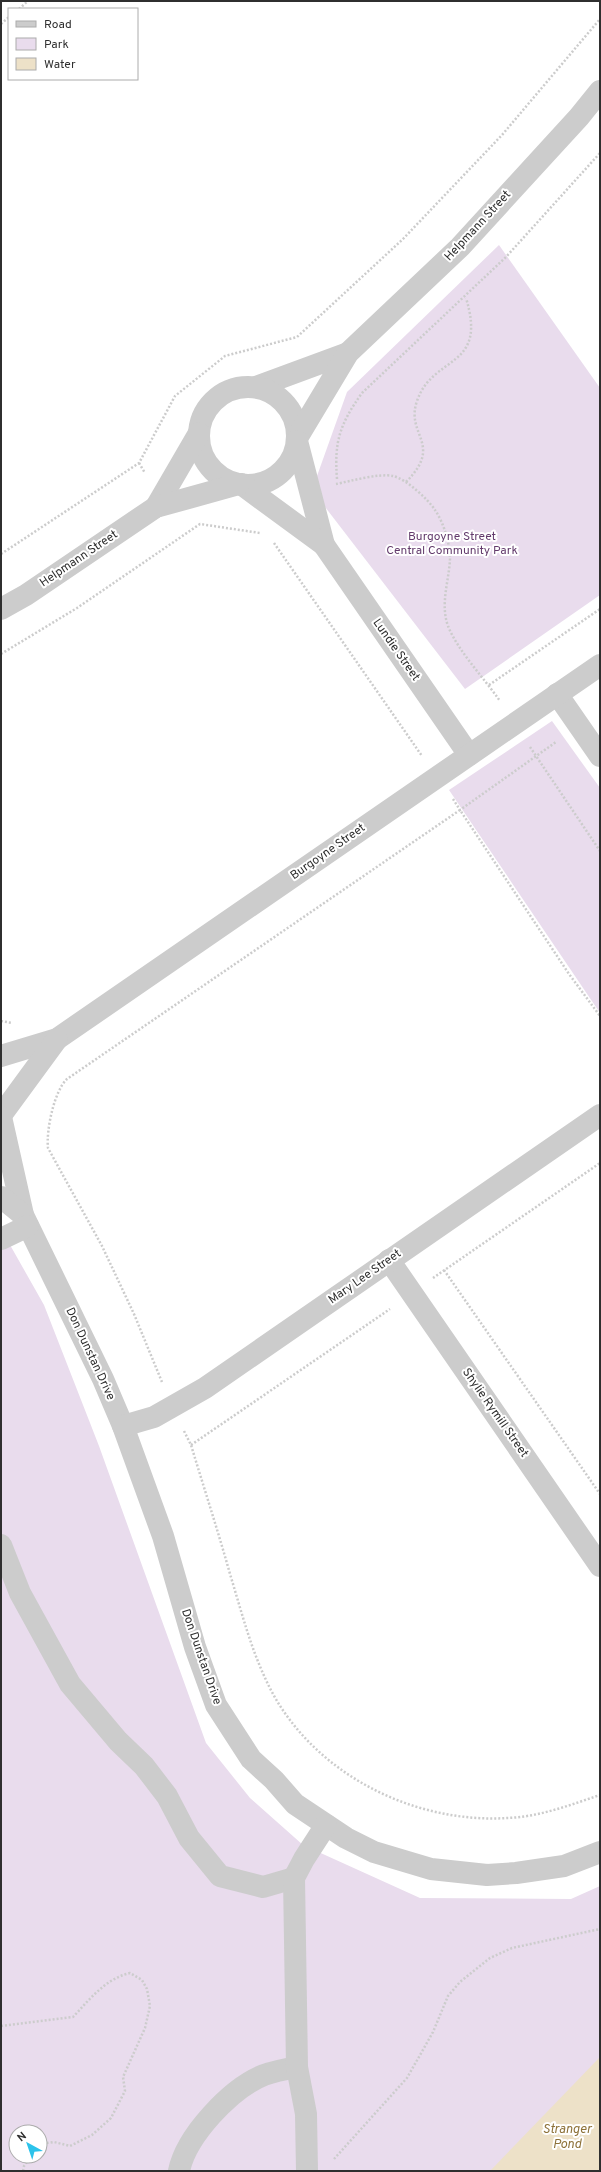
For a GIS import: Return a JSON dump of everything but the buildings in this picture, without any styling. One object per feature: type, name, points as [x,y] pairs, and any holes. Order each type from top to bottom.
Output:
[{"type":"street","name":"Helpmann Street","points":[[297,440],[348,353],[460,247],[579,117],[600,91]]},
{"type":"street","name":"Helpmann Street","points":[[256,387],[348,353]]},
{"type":"street","points":[[242,387],[256,387],[278,397],[286,405],[296,426],[297,440],[294,454],[287,465],[278,474],[267,481],[240,484],[228,480],[210,466],[203,456],[199,433],[202,420],[208,408],[217,397],[242,387]]},
{"type":"street","name":"Helpmann Street","points":[[156,507],[199,433]]},
{"type":"street","name":"Lundie Street","points":[[297,440],[324,545]]},
{"type":"street","name":"Helpmann Street","points":[[1,609],[26,595],[156,507],[240,484]]},
{"type":"street","name":"Lundie Street","points":[[240,484],[324,545],[469,755]]},
{"type":"street","name":"Burgoyne Street","points":[[1,1056],[57,1039],[600,664]]},
{"type":"street","points":[[557,694],[600,756]]},
{"type":"street","name":"Burgoyne Street","points":[[1,1112],[57,1039]]},
{"type":"street","name":"Don Dunstan Drive","points":[[1,1112],[25,1221],[103,1379],[123,1426],[163,1536],[195,1647],[216,1706],[251,1759],[274,1780],[295,1804],[346,1838],[374,1852],[431,1869],[487,1875],[516,1873],[564,1866],[600,1852]]},
{"type":"street","name":"Mary Lee Street","points":[[123,1426],[154,1417],[205,1388],[600,1115]]},
{"type":"street","name":"Don Dunstan Drive","points":[[1,1197],[25,1221]]},
{"type":"street","points":[[1,1239],[25,1221]]},
{"type":"street","name":"Shylie Rymill Street","points":[[389,1260],[600,1566]]},
{"type":"street","points":[[1,1545],[20,1593],[70,1684],[118,1742],[144,1766],[167,1796],[189,1838],[220,1876],[263,1887],[294,1878]]},
{"type":"street","points":[[307,2171],[306,2114],[297,2067],[294,1878],[304,1858],[326,1825]]},
{"type":"street","points":[[179,2171],[181,2161],[192,2140],[215,2112],[237,2092],[264,2075],[297,2067]]},
{"type":"path","points":[[20,8],[28,1]]},
{"type":"path","points":[[1,554],[139,463],[174,396],[225,356],[297,336],[403,239],[502,134],[600,19]]},
{"type":"path","points":[[337,484],[336,460],[340,430],[346,415],[362,393],[466,297],[506,257],[600,153]]},
{"type":"path","points":[[406,482],[418,470],[423,458],[424,445],[416,421],[417,401],[422,389],[434,376],[462,355],[468,343],[471,316],[466,297]]},
{"type":"path","points":[[310,492],[337,484],[386,475],[394,476],[406,482],[435,510],[446,534],[450,558],[446,593],[448,626],[459,645],[489,685],[600,852]]},
{"type":"path","points":[[1,654],[77,608],[200,524],[257,533],[280,513]]},
{"type":"path","points":[[489,685],[600,609]]},
{"type":"path","points":[[600,1016],[460,810],[63,1083],[58,1091],[46,1137],[48,1148],[105,1253],[134,1314],[173,1407],[191,1445],[257,1661],[266,1682],[291,1721],[315,1747],[352,1778],[369,1788],[409,1805],[442,1814],[475,1818],[508,1818],[544,1813],[600,1795]]},
{"type":"path","points":[[444,1270],[600,1494]]},
{"type":"path","points":[[329,2164],[407,2078],[433,2032],[448,1996],[460,1982],[490,1958],[512,1948],[600,1929]]},
{"type":"path","points":[[1,2026],[74,2017],[100,1989],[117,1976],[130,1973],[142,1980],[148,1989],[150,2006],[145,2028],[123,2077],[125,2091],[111,2118],[92,2135],[70,2146],[54,2142],[48,2143]]},
{"type":"green space","name":"Burgoyne Street Central Community Park","points":[[499,245],[600,388],[600,595],[465,689],[312,490],[347,392]]},
{"type":"green space","points":[[552,721],[600,788],[600,1013],[449,790]]},
{"type":"green space","points":[[1,1229],[44,1305],[99,1446],[206,1743],[250,1798],[303,1845],[420,1898],[571,1899],[600,1886],[600,2171],[1,2171]]},
{"type":"water","name":"Stranger Pond","points":[[600,2057],[600,2171],[490,2171]]}]
